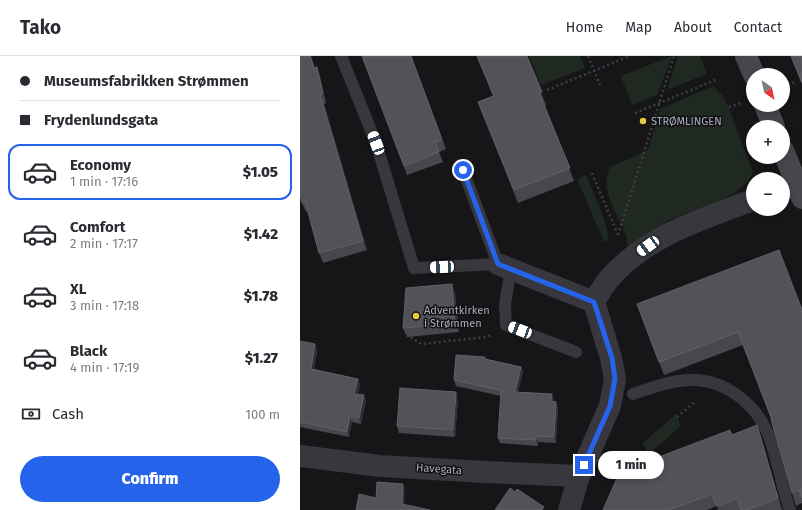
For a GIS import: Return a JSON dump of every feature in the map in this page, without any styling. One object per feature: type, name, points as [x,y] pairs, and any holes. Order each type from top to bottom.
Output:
[{"type":"main road","points":[[746,56],[751,68]]},
{"type":"main road","points":[[788,164],[796,187]]},
{"type":"street","points":[[569,510],[579,476],[610,406],[615,379],[612,358],[594,302],[608,279],[629,259],[657,239],[746,203]]},
{"type":"street","points":[[505,266],[594,302]]},
{"type":"street","name":"Havegata","points":[[300,456],[380,466],[579,476]]},
{"type":"lane","points":[[341,56],[376,143],[414,268],[505,266]]},
{"type":"lane","points":[[463,170],[505,266],[506,325],[576,352]]},
{"type":"lane","points":[[634,394],[664,384],[696,380],[709,382],[735,394],[748,404],[760,417],[768,432],[790,510]]},
{"type":"path","points":[[588,56],[600,84]]},
{"type":"path","points":[[547,90],[630,56]]},
{"type":"path","points":[[618,235],[674,56]]},
{"type":"path","points":[[635,113],[718,79]]},
{"type":"path","points":[[790,84],[794,82]]},
{"type":"path","points":[[729,107],[741,102]]},
{"type":"path","points":[[592,173],[620,240]]},
{"type":"path","points":[[411,337],[421,344],[487,338],[506,325]]},
{"type":"shaded area","points":[[529,56],[580,56],[585,68],[541,85]]},
{"type":"shaded area","points":[[672,56],[657,95],[632,105],[621,76]]},
{"type":"shaded area","points":[[678,56],[700,56],[707,74],[667,90]]},
{"type":"shaded area","points":[[713,86],[722,95],[728,106],[746,154],[746,164],[750,164],[753,172],[746,172],[746,184],[739,190],[714,203],[664,223],[631,246],[628,246],[627,236],[610,201],[607,175],[610,167],[648,150],[660,109]]},
{"type":"shaded area","points":[[586,175],[607,227],[608,240],[604,242],[577,179]]},
{"type":"shaded area","points":[[676,414],[681,426],[648,455],[643,443]]},
{"type":"building","points":[[300,56],[310,56],[314,68],[317,67],[323,94],[320,94],[363,241],[319,253],[305,201],[302,203],[300,194]]},
{"type":"building","points":[[362,56],[411,56],[442,140],[435,142],[439,152],[404,166]]},
{"type":"building","points":[[477,56],[527,56],[542,92],[539,93],[570,168],[514,190],[478,102],[494,96]]},
{"type":"building","points":[[791,56],[802,56],[802,83]]},
{"type":"building","points":[[779,250],[802,310],[802,498],[799,490],[792,493],[772,419],[738,332],[659,362],[637,304]]},
{"type":"building","points":[[452,284],[455,323],[403,328],[406,288]]},
{"type":"building","points":[[300,341],[315,344],[311,369],[358,379],[354,394],[364,395],[359,418],[350,416],[347,432],[300,422]]},
{"type":"building","points":[[456,355],[485,357],[485,359],[521,367],[515,392],[552,394],[551,401],[556,402],[554,437],[536,436],[536,440],[498,438],[501,391],[503,391],[454,380]]},
{"type":"building","points":[[400,388],[456,392],[453,430],[397,426]]},
{"type":"building","points":[[757,425],[778,498],[747,510],[741,510],[737,499],[717,506],[712,494],[669,510],[603,510],[617,478],[629,474],[627,469],[730,430],[732,435]]},
{"type":"building","points":[[377,482],[403,484],[402,504],[430,510],[356,510],[359,494],[376,498]]},
{"type":"building","points":[[510,488],[515,492],[517,489],[544,507],[542,510],[495,510]]},
{"type":"place","name":"STRØMLINGEN","points":[[643,121]]},
{"type":"place","name":"Adventkirken i Strømmen","points":[[416,316]]},
{"type":"route","points":[[463,170],[498,264],[594,302],[612,358],[615,379],[610,406],[584,465]]}]
